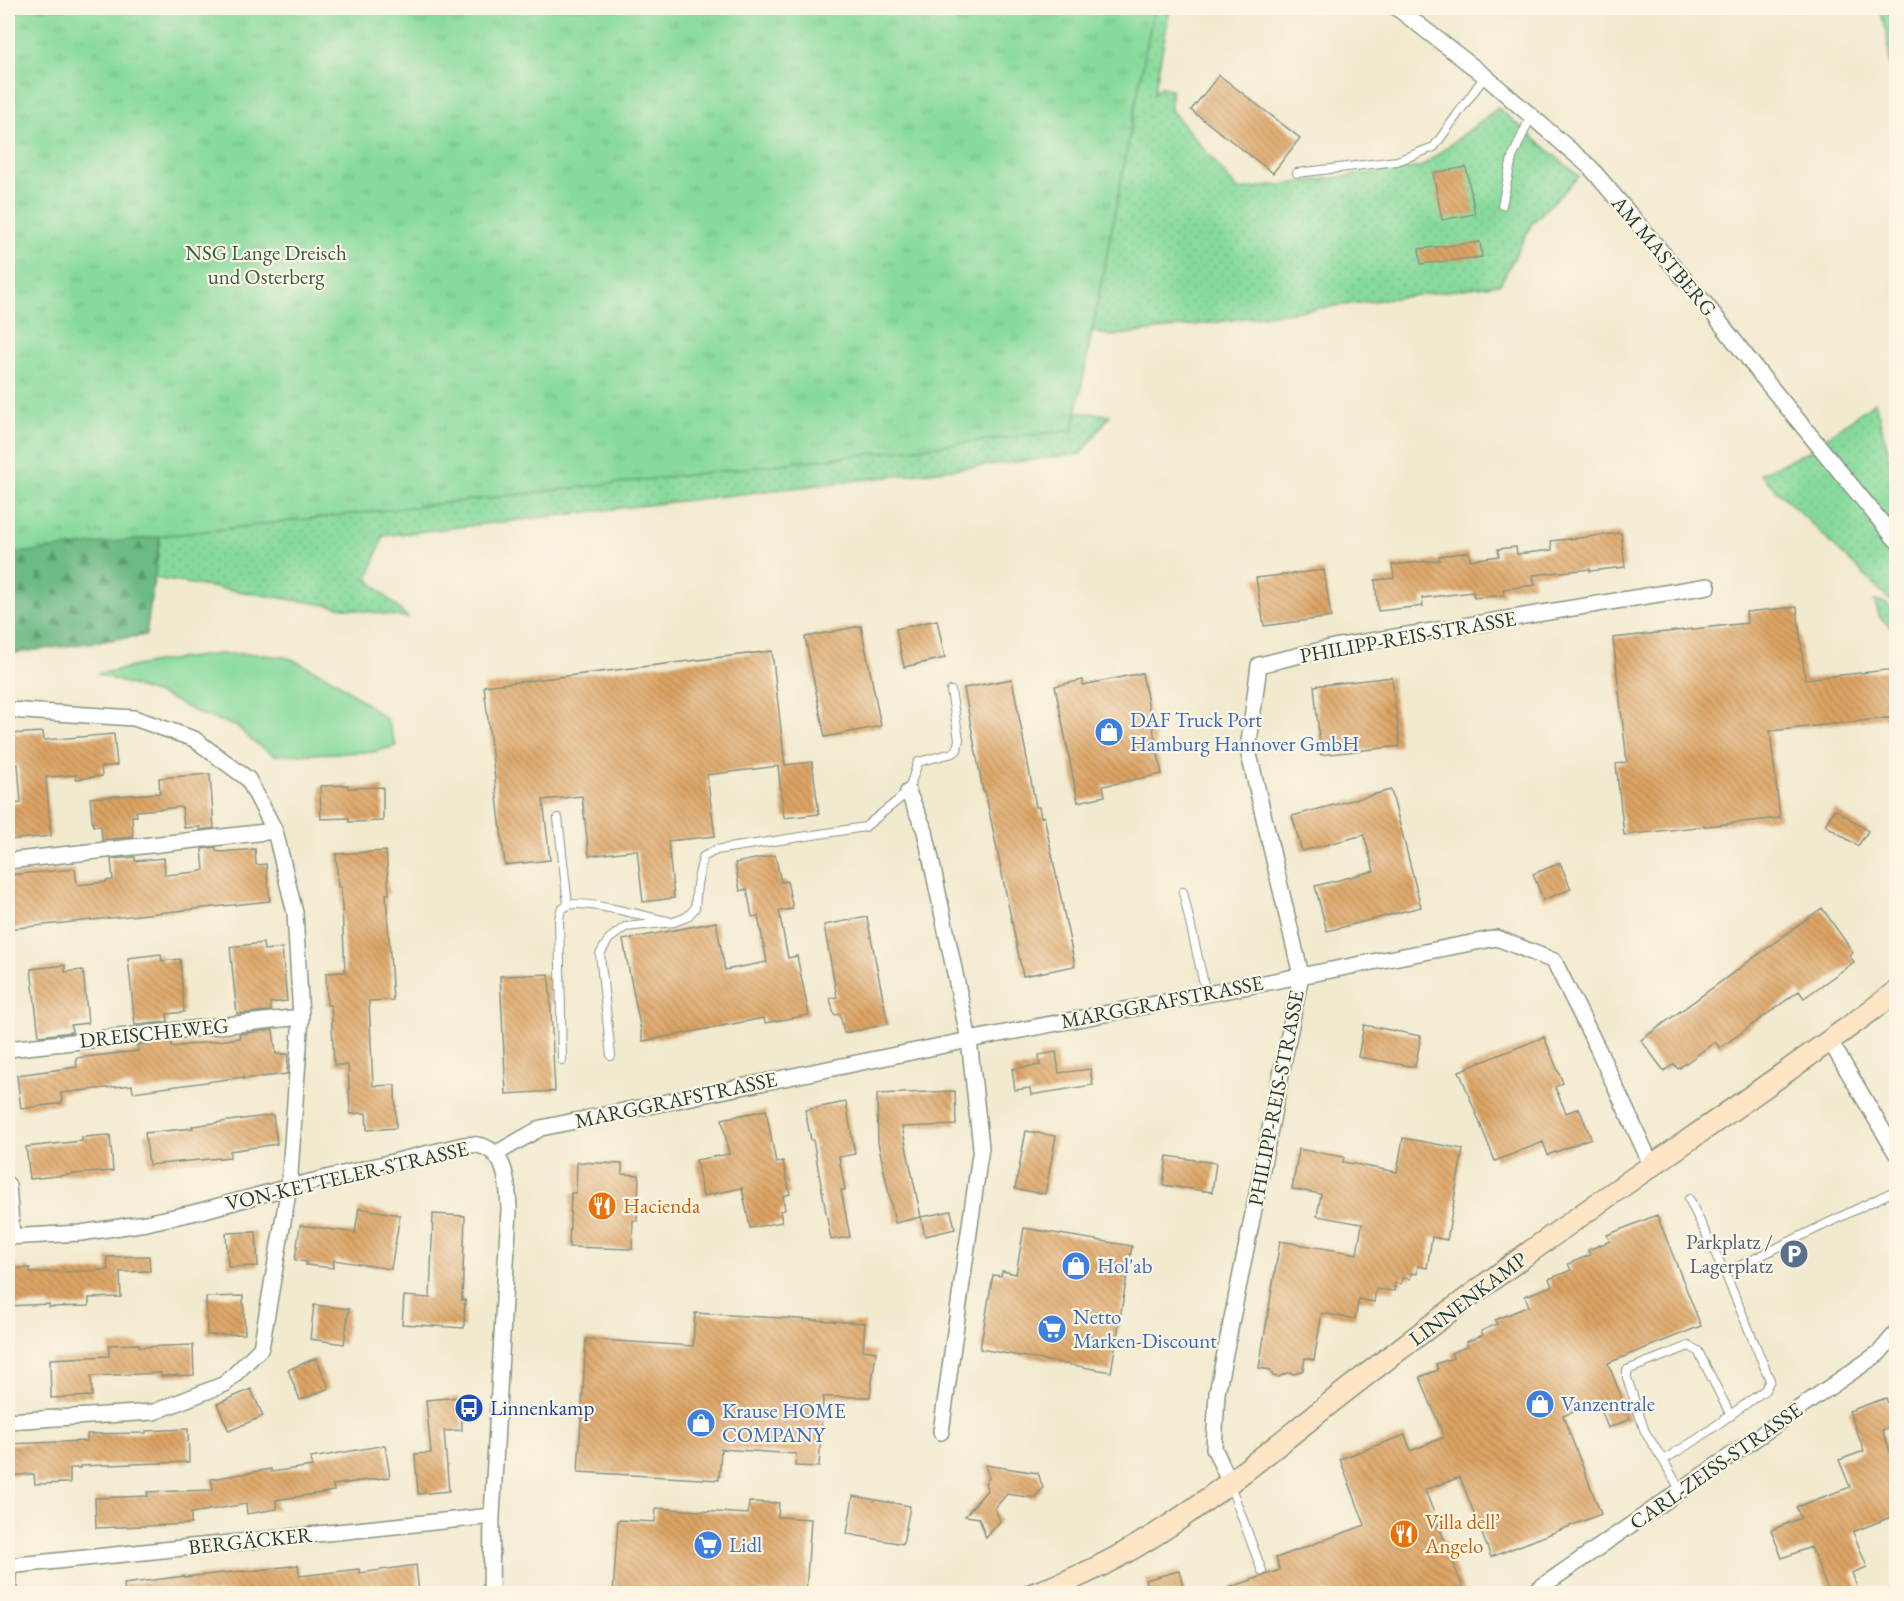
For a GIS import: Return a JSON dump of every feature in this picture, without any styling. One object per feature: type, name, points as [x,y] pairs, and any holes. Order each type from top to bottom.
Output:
[{"type":"main road","name":"LINNENKAMP","points":[[1034,1593],[1098,1567],[1162,1532],[1230,1483],[1458,1305],[1651,1164],[1830,1041],[1896,992]]},
{"type":"street","name":"AM MASTBERG","points":[[1397,8],[1485,76],[1590,167],[1708,307],[1896,540]]},
{"type":"street","name":"PHILIPP-REIS-STRASSE","points":[[1230,1483],[1214,1448],[1217,1393],[1300,975],[1248,750],[1259,665],[1334,647],[1708,586]]},
{"type":"street","points":[[8,710],[134,718],[194,740],[248,779],[275,831],[296,913],[301,1017],[289,1187],[261,1348],[225,1384],[154,1412],[8,1421]]},
{"type":"street","points":[[908,792],[925,831],[969,1040],[981,1148],[941,1432]]},
{"type":"street","points":[[8,861],[275,831]]},
{"type":"street","name":"MARGGRAFSTRASSE","points":[[495,1154],[541,1128],[969,1040],[1497,938],[1554,961],[1651,1164]]},
{"type":"street","name":"DREISCHEWEG","points":[[8,1049],[301,1017]]},
{"type":"street","points":[[1830,1041],[1896,1154]]},
{"type":"street","name":"VON-KETTELER-STRASSE","points":[[10,1237],[124,1228],[197,1212],[463,1144],[491,1150],[501,1163],[506,1177],[509,1210],[492,1516],[491,1593]]},
{"type":"street","points":[[8,1185],[10,1237]]},
{"type":"street","name":"CARL-ZEISS-STRASSE","points":[[1531,1593],[1879,1353],[1896,1333]]},
{"type":"street","name":"BERGÄCKER","points":[[8,1566],[492,1516]]},
{"type":"street","points":[[8,1566],[9,1593]]},
{"type":"lane","points":[[1297,173],[1397,161],[1434,147],[1485,76]]},
{"type":"lane","points":[[1502,205],[1512,158],[1531,116]]},
{"type":"lane","points":[[611,1056],[600,954],[609,939],[625,927],[675,922],[687,917],[695,908],[703,857],[716,850],[865,827],[908,792],[918,762],[953,753],[959,747],[951,691]]},
{"type":"lane","points":[[558,818],[568,905]]},
{"type":"lane","points":[[1183,892],[1206,993]]},
{"type":"lane","points":[[562,1060],[559,919],[561,910],[568,905],[605,908],[675,922]]},
{"type":"lane","points":[[1725,1273],[1896,1190]]},
{"type":"lane","points":[[1663,1460],[1731,1416],[1765,1390],[1770,1380],[1725,1273],[1689,1199]]},
{"type":"lane","points":[[1681,1491],[1645,1432],[1627,1378],[1627,1370],[1689,1346],[1698,1351],[1731,1416]]},
{"type":"lane","points":[[1230,1483],[1262,1571]]},
{"type":"green space","name":"NSG Lange Dreisch und Osterberg","points":[[8,8],[1154,8],[1073,430],[8,554]]},
{"type":"green space","points":[[1105,8],[1170,8],[1154,94],[1160,87],[1171,89],[1171,110],[1238,190],[1421,167],[1498,108],[1579,176],[1533,222],[1500,284],[1112,336],[1078,329]]},
{"type":"green space","points":[[1880,8],[1896,8],[1896,124],[1887,36]]},
{"type":"green space","points":[[1875,402],[1896,481],[1896,606],[1760,474],[1807,452]]},
{"type":"green space","points":[[1068,411],[1110,415],[1081,454],[383,536],[368,579],[408,618],[154,578],[161,531]]},
{"type":"green space","points":[[8,413],[161,531],[146,635],[8,654]]},
{"type":"green space","points":[[1874,601],[1884,602],[1896,612],[1896,632],[1880,617]]},
{"type":"green space","points":[[220,654],[256,654],[289,658],[335,680],[387,720],[396,746],[373,752],[274,755],[252,741],[238,727],[200,714],[166,697],[98,674],[161,661]]},
{"type":"building","points":[[1219,75],[1300,138],[1273,173],[1191,110]]},
{"type":"building","points":[[1466,167],[1475,214],[1442,220],[1433,173]]},
{"type":"building","points":[[1480,242],[1482,257],[1421,264],[1419,249]]},
{"type":"building","points":[[1621,533],[1625,567],[1533,575],[1535,585],[1503,589],[1504,595],[1474,598],[1473,592],[1422,598],[1423,606],[1378,611],[1375,580],[1394,578],[1392,565],[1440,560],[1439,556],[1469,552],[1470,560],[1499,556],[1498,549],[1516,547],[1517,554],[1552,550],[1551,541]]},
{"type":"building","points":[[1324,570],[1331,617],[1264,626],[1256,578]]},
{"type":"building","points":[[1797,607],[1805,679],[1896,669],[1896,717],[1770,731],[1780,818],[1624,835],[1616,764],[1627,762],[1613,638],[1747,623],[1746,612]]},
{"type":"building","points":[[937,620],[945,658],[904,667],[896,629]]},
{"type":"building","points":[[861,626],[881,726],[825,737],[805,637]]},
{"type":"building","points":[[772,651],[785,765],[812,762],[819,814],[784,818],[778,766],[707,775],[715,836],[668,841],[674,898],[643,902],[637,850],[589,856],[582,796],[543,800],[550,860],[505,865],[484,686]]},
{"type":"building","name":"DAF Truck Port Hamburg Hannover GmbH","points":[[1142,673],[1162,774],[1103,786],[1105,796],[1078,802],[1055,686],[1083,680],[1083,685]]},
{"type":"building","points":[[1392,677],[1400,746],[1321,755],[1314,686]]},
{"type":"building","points":[[1012,679],[1036,807],[1039,807],[1041,817],[1044,816],[1075,966],[1023,976],[985,791],[983,791],[964,688]]},
{"type":"building","points":[[43,732],[44,740],[114,734],[117,765],[101,767],[102,776],[76,779],[76,775],[46,777],[51,836],[8,840],[8,804],[21,803],[18,764],[8,765],[8,734]]},
{"type":"building","points":[[210,774],[214,828],[200,830],[200,827],[184,828],[182,807],[136,811],[137,816],[132,816],[133,837],[102,840],[101,826],[93,826],[90,798],[160,793],[159,778]]},
{"type":"building","points":[[348,785],[348,788],[383,787],[383,821],[349,822],[349,818],[321,819],[320,786]]},
{"type":"building","points":[[1391,790],[1421,907],[1327,931],[1315,886],[1374,871],[1364,835],[1302,851],[1292,816]]},
{"type":"building","points":[[1835,809],[1868,831],[1858,846],[1825,825]]},
{"type":"building","points":[[216,847],[216,851],[222,852],[255,849],[256,865],[266,864],[270,901],[8,929],[8,875],[75,869],[77,885],[106,882],[113,880],[111,859],[135,857],[135,861],[164,858],[165,875],[197,872],[204,870],[202,849]]},
{"type":"building","points":[[386,851],[389,894],[386,894],[393,1000],[369,1001],[373,1086],[395,1085],[396,1128],[367,1130],[366,1113],[350,1114],[348,1065],[334,1065],[331,1005],[327,1005],[326,973],[345,972],[341,887],[338,887],[336,854]]},
{"type":"building","points":[[775,855],[781,882],[787,881],[793,909],[779,911],[788,958],[797,956],[809,1015],[765,1023],[764,1018],[643,1041],[623,940],[716,922],[725,970],[767,962],[758,916],[752,917],[747,889],[740,891],[735,863]]},
{"type":"building","points":[[1560,863],[1571,889],[1543,900],[1533,874]]},
{"type":"building","points":[[1822,908],[1853,952],[1849,955],[1854,962],[1804,998],[1799,991],[1720,1048],[1715,1042],[1678,1069],[1674,1064],[1664,1071],[1641,1040]]},
{"type":"building","points":[[867,917],[888,1024],[844,1033],[840,1014],[834,1015],[830,998],[837,997],[824,925]]},
{"type":"building","points":[[263,943],[264,950],[282,948],[287,1001],[270,1003],[271,1011],[237,1014],[230,947]]},
{"type":"building","points":[[161,954],[162,961],[180,959],[184,1012],[167,1014],[168,1022],[135,1025],[128,958]]},
{"type":"building","points":[[65,965],[65,972],[83,970],[88,1023],[71,1025],[72,1032],[39,1036],[31,969]]},
{"type":"building","points":[[549,974],[555,1091],[506,1094],[500,976]]},
{"type":"building","points":[[1364,1025],[1421,1036],[1415,1067],[1358,1057]]},
{"type":"building","points":[[273,1030],[276,1054],[288,1054],[287,1074],[243,1079],[243,1077],[133,1092],[132,1085],[61,1093],[62,1103],[21,1109],[17,1075],[77,1067],[76,1058],[138,1051],[137,1045],[171,1041],[172,1047],[240,1038],[239,1034]]},
{"type":"building","points":[[1544,1037],[1563,1083],[1555,1087],[1566,1113],[1579,1108],[1591,1138],[1548,1155],[1543,1142],[1495,1161],[1459,1071]]},
{"type":"building","points":[[1056,1052],[1059,1073],[1090,1069],[1093,1085],[1031,1095],[1030,1088],[1015,1090],[1012,1069],[1040,1065],[1039,1055]]},
{"type":"building","points":[[955,1091],[956,1125],[902,1127],[921,1217],[895,1223],[878,1142],[877,1094]]},
{"type":"building","points":[[846,1102],[855,1154],[839,1157],[845,1190],[841,1190],[850,1237],[831,1240],[813,1140],[811,1140],[805,1110]]},
{"type":"building","points":[[766,1110],[776,1163],[783,1161],[790,1194],[783,1196],[785,1210],[780,1211],[782,1222],[750,1228],[742,1188],[703,1196],[696,1160],[729,1154],[722,1119]]},
{"type":"building","points":[[273,1115],[277,1144],[230,1151],[230,1157],[149,1165],[145,1133]]},
{"type":"building","points":[[1026,1131],[1056,1136],[1045,1194],[1015,1189]]},
{"type":"building","points":[[110,1135],[113,1171],[30,1179],[26,1147],[82,1141],[82,1137]]},
{"type":"building","points":[[1403,1138],[1463,1149],[1447,1240],[1432,1237],[1427,1268],[1418,1266],[1417,1274],[1411,1273],[1410,1279],[1402,1278],[1401,1284],[1395,1283],[1394,1291],[1376,1289],[1374,1302],[1359,1299],[1355,1319],[1322,1313],[1314,1360],[1305,1358],[1303,1370],[1279,1377],[1273,1376],[1270,1370],[1259,1368],[1280,1241],[1357,1254],[1362,1224],[1317,1216],[1321,1194],[1292,1189],[1299,1149],[1344,1157],[1343,1162],[1397,1172]]},
{"type":"building","points":[[1167,1156],[1216,1163],[1212,1192],[1163,1185]]},
{"type":"building","points":[[577,1162],[622,1164],[622,1174],[639,1175],[637,1221],[633,1220],[632,1249],[569,1247],[571,1193],[576,1193]]},
{"type":"building","points":[[359,1208],[400,1215],[391,1269],[334,1260],[333,1268],[306,1265],[306,1262],[295,1260],[300,1225],[355,1233]]},
{"type":"building","points":[[951,1211],[955,1229],[925,1236],[921,1217]]},
{"type":"building","points":[[433,1214],[465,1216],[462,1300],[465,1300],[464,1328],[402,1324],[404,1296],[430,1298]]},
{"type":"building","points":[[1657,1215],[1701,1326],[1608,1363],[1630,1419],[1608,1428],[1598,1402],[1563,1416],[1601,1514],[1491,1557],[1460,1477],[1425,1490],[1465,1593],[1221,1593],[1220,1591],[1280,1570],[1276,1558],[1365,1525],[1340,1459],[1405,1435],[1411,1451],[1444,1437],[1420,1377],[1438,1370],[1436,1364],[1453,1358],[1451,1353],[1468,1346],[1466,1342],[1483,1335],[1481,1331],[1497,1324],[1495,1320],[1529,1306],[1525,1296],[1552,1286],[1549,1279],[1571,1270],[1568,1264],[1590,1255],[1588,1250],[1610,1241],[1607,1235]]},
{"type":"building","points":[[1024,1228],[1132,1246],[1111,1372],[980,1349],[993,1275],[1001,1276],[1002,1271],[1016,1274]]},
{"type":"building","points":[[256,1232],[258,1266],[228,1267],[226,1233]]},
{"type":"building","points":[[149,1256],[150,1271],[120,1272],[121,1297],[89,1298],[89,1306],[49,1307],[49,1304],[8,1306],[8,1269],[30,1268],[30,1273],[108,1270],[107,1257]]},
{"type":"building","points":[[243,1296],[245,1334],[207,1335],[206,1297]]},
{"type":"building","points":[[314,1305],[349,1309],[344,1344],[310,1339]]},
{"type":"building","name":"Krause HOME COMPANY","points":[[695,1313],[865,1323],[863,1350],[876,1352],[870,1397],[823,1397],[819,1467],[795,1466],[796,1454],[721,1449],[719,1480],[578,1472],[586,1339],[693,1346]]},
{"type":"building","points":[[139,1344],[139,1347],[193,1345],[194,1375],[161,1376],[161,1373],[91,1376],[92,1396],[51,1398],[50,1359],[109,1356],[109,1345]]},
{"type":"building","points":[[316,1358],[329,1388],[300,1400],[288,1370]]},
{"type":"building","points":[[251,1389],[263,1416],[229,1431],[217,1404]]},
{"type":"building","points":[[460,1397],[462,1430],[444,1431],[449,1491],[418,1494],[415,1454],[431,1453],[426,1400]]},
{"type":"building","points":[[1886,1398],[1896,1425],[1882,1430],[1896,1467],[1896,1515],[1853,1532],[1867,1567],[1852,1573],[1860,1593],[1829,1593],[1811,1547],[1782,1558],[1771,1530],[1801,1518],[1796,1507],[1850,1487],[1839,1460],[1864,1451],[1849,1411]]},
{"type":"building","points":[[188,1429],[189,1462],[80,1466],[80,1468],[70,1468],[70,1483],[35,1484],[34,1474],[8,1476],[8,1444],[87,1441],[87,1434],[146,1433],[146,1431]]},
{"type":"building","points":[[385,1445],[390,1477],[333,1485],[334,1491],[276,1500],[277,1509],[247,1514],[246,1504],[191,1513],[191,1524],[96,1528],[95,1498],[148,1496],[147,1492],[213,1490],[211,1479],[271,1469],[271,1472],[312,1466],[311,1458]]},
{"type":"building","points":[[985,1465],[1038,1473],[1043,1488],[1034,1498],[1007,1494],[995,1508],[1000,1521],[986,1538],[979,1518],[965,1516],[987,1490],[985,1483],[989,1478]]},
{"type":"building","points":[[853,1496],[910,1506],[903,1544],[847,1534]]},
{"type":"building","points":[[749,1502],[779,1503],[778,1517],[811,1519],[806,1593],[613,1593],[618,1520],[655,1522],[656,1508],[748,1514]]},
{"type":"building","points":[[298,1565],[300,1576],[359,1569],[360,1573],[416,1565],[419,1593],[125,1593],[124,1584]]},
{"type":"building","points":[[1179,1571],[1185,1593],[1149,1593],[1145,1580]]},
{"type":"place","name":"DAF Truck Port Hamburg Hannover GmbH","points":[[1109,732]]},
{"type":"place","name":"Hacienda","points":[[602,1206]]},
{"type":"place","name":"Parkplatz / Lagerplatz","points":[[1794,1254]]},
{"type":"place","name":"Hol'ab","points":[[1076,1266]]},
{"type":"place","name":"Netto Marken-Discount","points":[[1052,1329]]},
{"type":"place","name":"Vanzentrale","points":[[1540,1404]]},
{"type":"place","name":"Linnenkamp","points":[[469,1408]]},
{"type":"place","name":"Krause HOME COMPANY","points":[[701,1423]]},
{"type":"place","name":"Villa dell’ Angelo","points":[[1404,1534]]},
{"type":"place","name":"Lidl","points":[[708,1545]]}]
